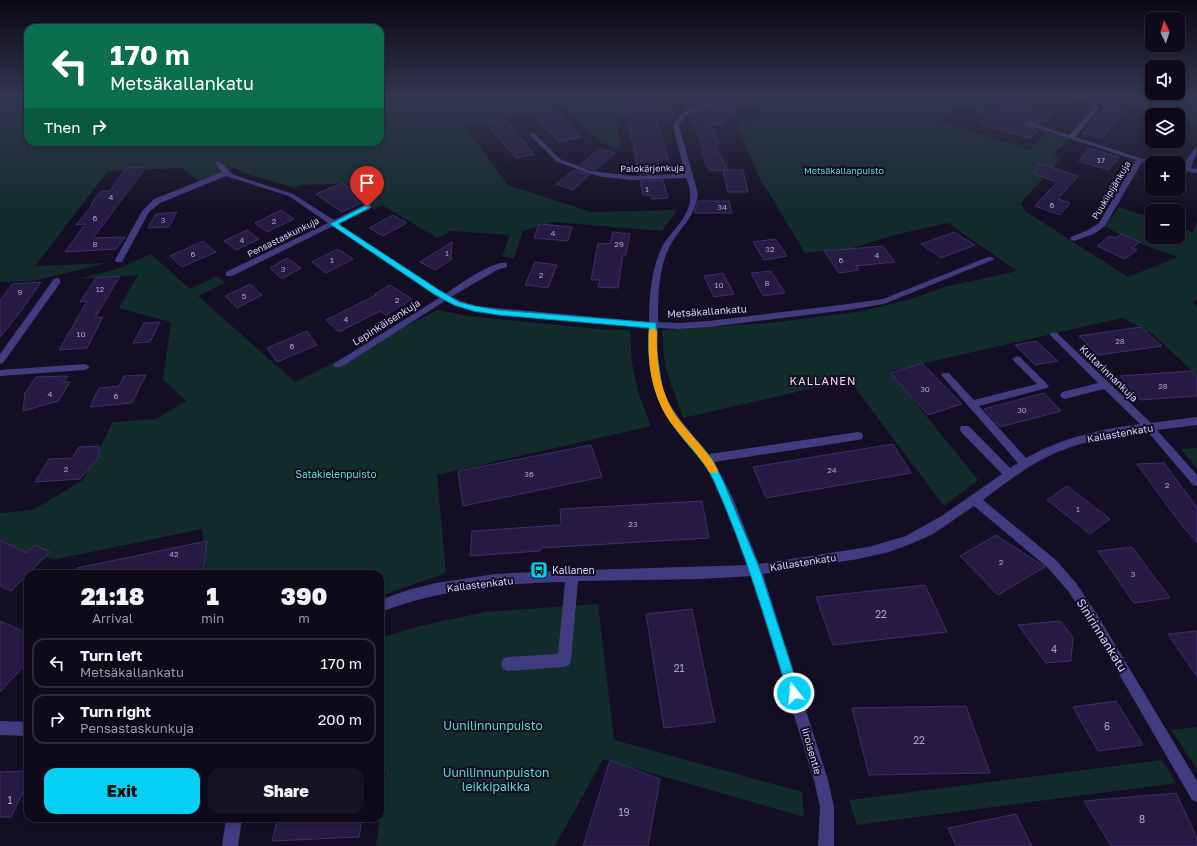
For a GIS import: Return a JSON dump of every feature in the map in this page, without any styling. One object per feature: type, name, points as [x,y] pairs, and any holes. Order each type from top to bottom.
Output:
[{"type":"street","name":"Palokärjenkuja","points":[[533,134],[560,161],[595,174],[624,179],[690,176]]},
{"type":"street","name":"Iiroisentie","points":[[679,134],[694,194],[691,213],[665,249],[657,278],[652,346],[658,388],[665,406],[676,423],[707,459],[719,481],[755,570],[817,766],[827,807],[827,845]]},
{"type":"street","points":[[1063,134],[1145,161]]},
{"type":"street","points":[[1197,149],[1190,159],[1187,170],[1197,171]]},
{"type":"street","name":"Puukiipijänkuja","points":[[1074,239],[1091,232],[1102,224],[1140,159]]},
{"type":"street","points":[[119,260],[146,211],[157,200],[226,173],[218,163]]},
{"type":"street","name":"Metsäkallankatu","points":[[226,173],[291,195],[445,298],[474,309],[654,325],[679,326],[709,324],[867,304],[902,295],[991,259]]},
{"type":"street","name":"Pensastaskunkuja","points":[[230,274],[367,207]]},
{"type":"street","name":"Lepinkäisenkuja","points":[[338,365],[494,268],[504,265]]},
{"type":"street","points":[[0,361],[57,281]]},
{"type":"street","name":"Kultarinnankuja","points":[[1054,335],[1150,428],[1197,482]]},
{"type":"street","points":[[971,404],[1044,386],[1018,359]]},
{"type":"street","points":[[0,373],[85,367]]},
{"type":"street","points":[[946,376],[1026,465]]},
{"type":"street","points":[[1065,395],[1106,385]]},
{"type":"street","name":"Kallastenkatu","points":[[384,605],[414,595],[483,581],[572,576],[755,570],[851,555],[890,547],[927,531],[1039,456],[1061,446],[1105,434],[1197,421]]},
{"type":"street","points":[[965,429],[1010,475]]},
{"type":"street","points":[[707,459],[858,436]]},
{"type":"street","name":"Sinirinnankatu","points":[[975,500],[1052,564],[1072,587],[1094,620],[1197,795]]},
{"type":"street","points":[[508,664],[564,660],[572,576]]},
{"type":"street","points":[[0,728],[24,729]]},
{"type":"street","points":[[230,846],[233,822]]},
{"type":"green space","points":[[0,134],[24,134],[24,146],[384,146],[384,134],[471,134],[508,185],[591,212],[677,210],[662,231],[554,222],[523,231],[514,258],[502,257],[510,235],[451,231],[437,238],[382,205],[374,209],[366,204],[374,200],[376,192],[361,183],[300,185],[295,188],[246,174],[235,168],[199,181],[181,168],[108,171],[35,266],[107,263],[34,281],[0,282]]},
{"type":"green space","points":[[592,134],[619,134],[621,149],[601,143]]},
{"type":"green space","name":"Metsäkallanpuisto","points":[[741,134],[980,134],[1029,150],[1044,134],[1054,134],[1069,139],[1054,155],[1059,160],[1021,203],[1025,211],[1128,277],[1178,257],[1127,239],[1105,226],[1119,207],[1145,216],[1145,244],[1185,244],[1185,230],[1192,232],[1197,222],[1197,300],[1192,302],[1197,307],[1197,376],[1153,334],[1122,318],[890,371],[978,480],[944,506],[849,380],[683,418],[665,366],[662,330],[769,323],[863,311],[907,300],[945,287],[1017,271],[948,223],[894,235],[852,248],[805,253],[759,177]]},
{"type":"green space","name":"Satakielenpuisto","points":[[151,254],[190,289],[217,276],[225,283],[198,296],[295,382],[438,310],[468,316],[610,330],[630,330],[632,363],[638,392],[651,426],[437,475],[446,573],[384,595],[384,570],[206,570],[202,529],[57,559],[0,551],[0,513],[33,510],[83,480],[113,422],[156,419],[186,401],[163,379],[171,322],[119,308],[138,275],[79,279],[117,269]]},
{"type":"green space","points":[[1197,448],[1197,468],[1181,449]]},
{"type":"green space","name":"Uunilinnunpuisto","points":[[598,604],[614,740],[802,792],[804,817],[603,759],[555,846],[376,846],[379,822],[384,822],[384,788],[386,774],[384,766],[384,637],[420,626],[485,612]]},
{"type":"green space","points":[[1197,727],[1197,769],[1171,730]]},
{"type":"green space","points":[[1162,760],[1176,783],[857,825],[849,800]]},
{"type":"building","points":[[496,134],[518,134],[534,154],[516,158]]},
{"type":"building","points":[[552,134],[579,134],[581,137],[559,142]]},
{"type":"building","points":[[631,134],[661,134],[669,160],[657,160],[661,173],[639,174]]},
{"type":"building","points":[[698,134],[715,134],[720,144],[715,144],[728,170],[710,171],[701,152],[705,151]]},
{"type":"building","points":[[1015,134],[1034,134],[1030,139]]},
{"type":"building","points":[[1088,134],[1104,134],[1101,138]]},
{"type":"building","points":[[1089,148],[1119,157],[1109,170],[1079,161]]},
{"type":"building","points":[[600,149],[615,153],[595,170],[580,165]]},
{"type":"building","points":[[1038,163],[1078,176],[1058,199],[1070,203],[1060,215],[1035,206],[1057,182],[1034,174]]},
{"type":"building","points":[[146,167],[93,238],[125,237],[116,249],[65,252],[85,224],[76,225],[93,204],[91,204],[101,191],[110,191],[126,168]]},
{"type":"building","points":[[574,170],[589,175],[573,190],[556,184]]},
{"type":"building","points":[[723,170],[743,170],[748,192],[728,192]]},
{"type":"building","points":[[663,180],[668,198],[652,199],[651,195],[643,195],[640,181]]},
{"type":"building","points":[[342,183],[368,200],[342,212],[316,194]]},
{"type":"building","points":[[698,201],[729,201],[732,213],[694,213]]},
{"type":"building","points":[[281,210],[294,219],[267,232],[255,223]]},
{"type":"building","points":[[177,212],[169,227],[148,228],[156,214]]},
{"type":"building","points":[[393,215],[407,223],[383,236],[369,228]]},
{"type":"building","points":[[539,224],[572,227],[568,241],[534,238]]},
{"type":"building","points":[[247,230],[259,239],[236,250],[224,241]]},
{"type":"building","points":[[613,232],[630,234],[626,255],[623,255],[618,288],[598,287],[600,280],[591,280],[598,243],[610,244]]},
{"type":"building","points":[[954,232],[975,245],[941,258],[921,244]]},
{"type":"building","points":[[1122,234],[1140,242],[1132,248],[1137,250],[1125,259],[1097,246],[1110,236],[1115,238]]},
{"type":"building","points":[[775,239],[787,256],[764,260],[753,242]]},
{"type":"building","points":[[203,241],[216,252],[182,267],[170,256]]},
{"type":"building","points":[[452,242],[451,260],[435,270],[420,262]]},
{"type":"building","points":[[883,246],[895,262],[856,266],[859,270],[839,273],[824,251]]},
{"type":"building","points":[[338,249],[353,259],[326,273],[312,262]]},
{"type":"building","points":[[287,258],[301,268],[282,279],[270,268]]},
{"type":"building","points":[[535,262],[557,265],[548,288],[525,285]]},
{"type":"building","points":[[771,271],[785,293],[763,296],[751,273]]},
{"type":"building","points":[[723,273],[734,294],[714,297],[704,276]]},
{"type":"building","points":[[120,276],[95,318],[103,317],[87,348],[59,350],[87,301],[80,302],[96,278]]},
{"type":"building","points":[[41,282],[21,311],[0,337],[0,301],[12,284]]},
{"type":"building","points":[[250,284],[262,295],[237,308],[225,296]]},
{"type":"building","points":[[390,285],[412,299],[386,315],[380,311],[339,332],[326,320],[376,295],[375,294]]},
{"type":"building","points":[[160,322],[150,342],[133,343],[144,323]]},
{"type":"building","points":[[1141,327],[1162,346],[1098,355],[1079,336]]},
{"type":"building","points":[[307,331],[317,345],[277,362],[267,348]]},
{"type":"building","points":[[1036,341],[1058,361],[1035,365],[1015,345]]},
{"type":"building","points":[[922,363],[962,404],[928,415],[890,373]]},
{"type":"building","points":[[1192,371],[1197,377],[1197,396],[1140,400],[1120,376]]},
{"type":"building","points":[[146,375],[132,403],[90,407],[99,388],[119,386],[124,376]]},
{"type":"building","points":[[68,376],[63,382],[70,382],[58,401],[23,411],[25,393],[36,377]]},
{"type":"building","points":[[1044,393],[1061,411],[1000,427],[984,409]]},
{"type":"building","points":[[893,444],[911,473],[766,498],[753,467]]},
{"type":"building","points":[[591,445],[602,477],[463,506],[458,471]]},
{"type":"building","points":[[99,446],[99,457],[80,479],[35,482],[49,459],[72,458],[79,447]]},
{"type":"building","points":[[1164,463],[1197,507],[1197,543],[1180,523],[1137,464]]},
{"type":"building","points":[[1067,486],[1110,519],[1090,534],[1047,500]]},
{"type":"building","points":[[702,501],[709,538],[540,548],[540,551],[470,556],[472,531],[561,525],[560,509]]},
{"type":"building","points":[[996,535],[1045,567],[998,595],[960,556]]},
{"type":"building","points":[[0,540],[27,553],[35,545],[50,552],[32,570],[24,570],[24,578],[11,591],[0,586]]},
{"type":"building","points":[[207,541],[203,570],[77,570],[77,568]]},
{"type":"building","points":[[1132,547],[1170,598],[1134,603],[1098,551]]},
{"type":"building","points":[[925,585],[947,632],[833,645],[816,597]]},
{"type":"building","points":[[692,609],[715,722],[664,728],[646,614]]},
{"type":"building","points":[[0,621],[24,631],[24,666],[0,692]]},
{"type":"building","points":[[1060,621],[1073,637],[1071,661],[1046,663],[1018,625]]},
{"type":"building","points":[[1197,631],[1197,677],[1168,634]]},
{"type":"building","points":[[1116,701],[1143,745],[1098,751],[1073,707]]},
{"type":"building","points":[[966,706],[990,773],[869,775],[852,708]]},
{"type":"building","points":[[610,760],[660,779],[648,846],[583,846]]},
{"type":"building","points":[[24,771],[24,790],[11,817],[0,817],[0,772]]},
{"type":"building","points":[[1176,793],[1197,838],[1197,846],[1111,846],[1084,801]]},
{"type":"building","points":[[1016,814],[1032,846],[956,846],[948,828]]},
{"type":"building","points":[[277,822],[361,822],[359,837],[272,841]]},
{"type":"slow traffic","points":[[653,331],[652,346],[654,369],[658,388],[665,406],[676,423],[707,459],[713,470]]},
{"type":"place","name":"Kallanen","points":[[539,570]]},
{"type":"district","name":"KALLANEN","points":[[823,380]]},
{"type":"route","points":[[367,207],[333,224],[445,298],[457,303],[474,309],[498,312],[654,325],[652,346],[654,369],[658,388],[665,406],[676,423],[709,462],[719,481],[755,570],[794,693]]},
{"type":"park label","name":"Uunilinnunpuiston leikkipaikka","points":[[496,779]]}]
